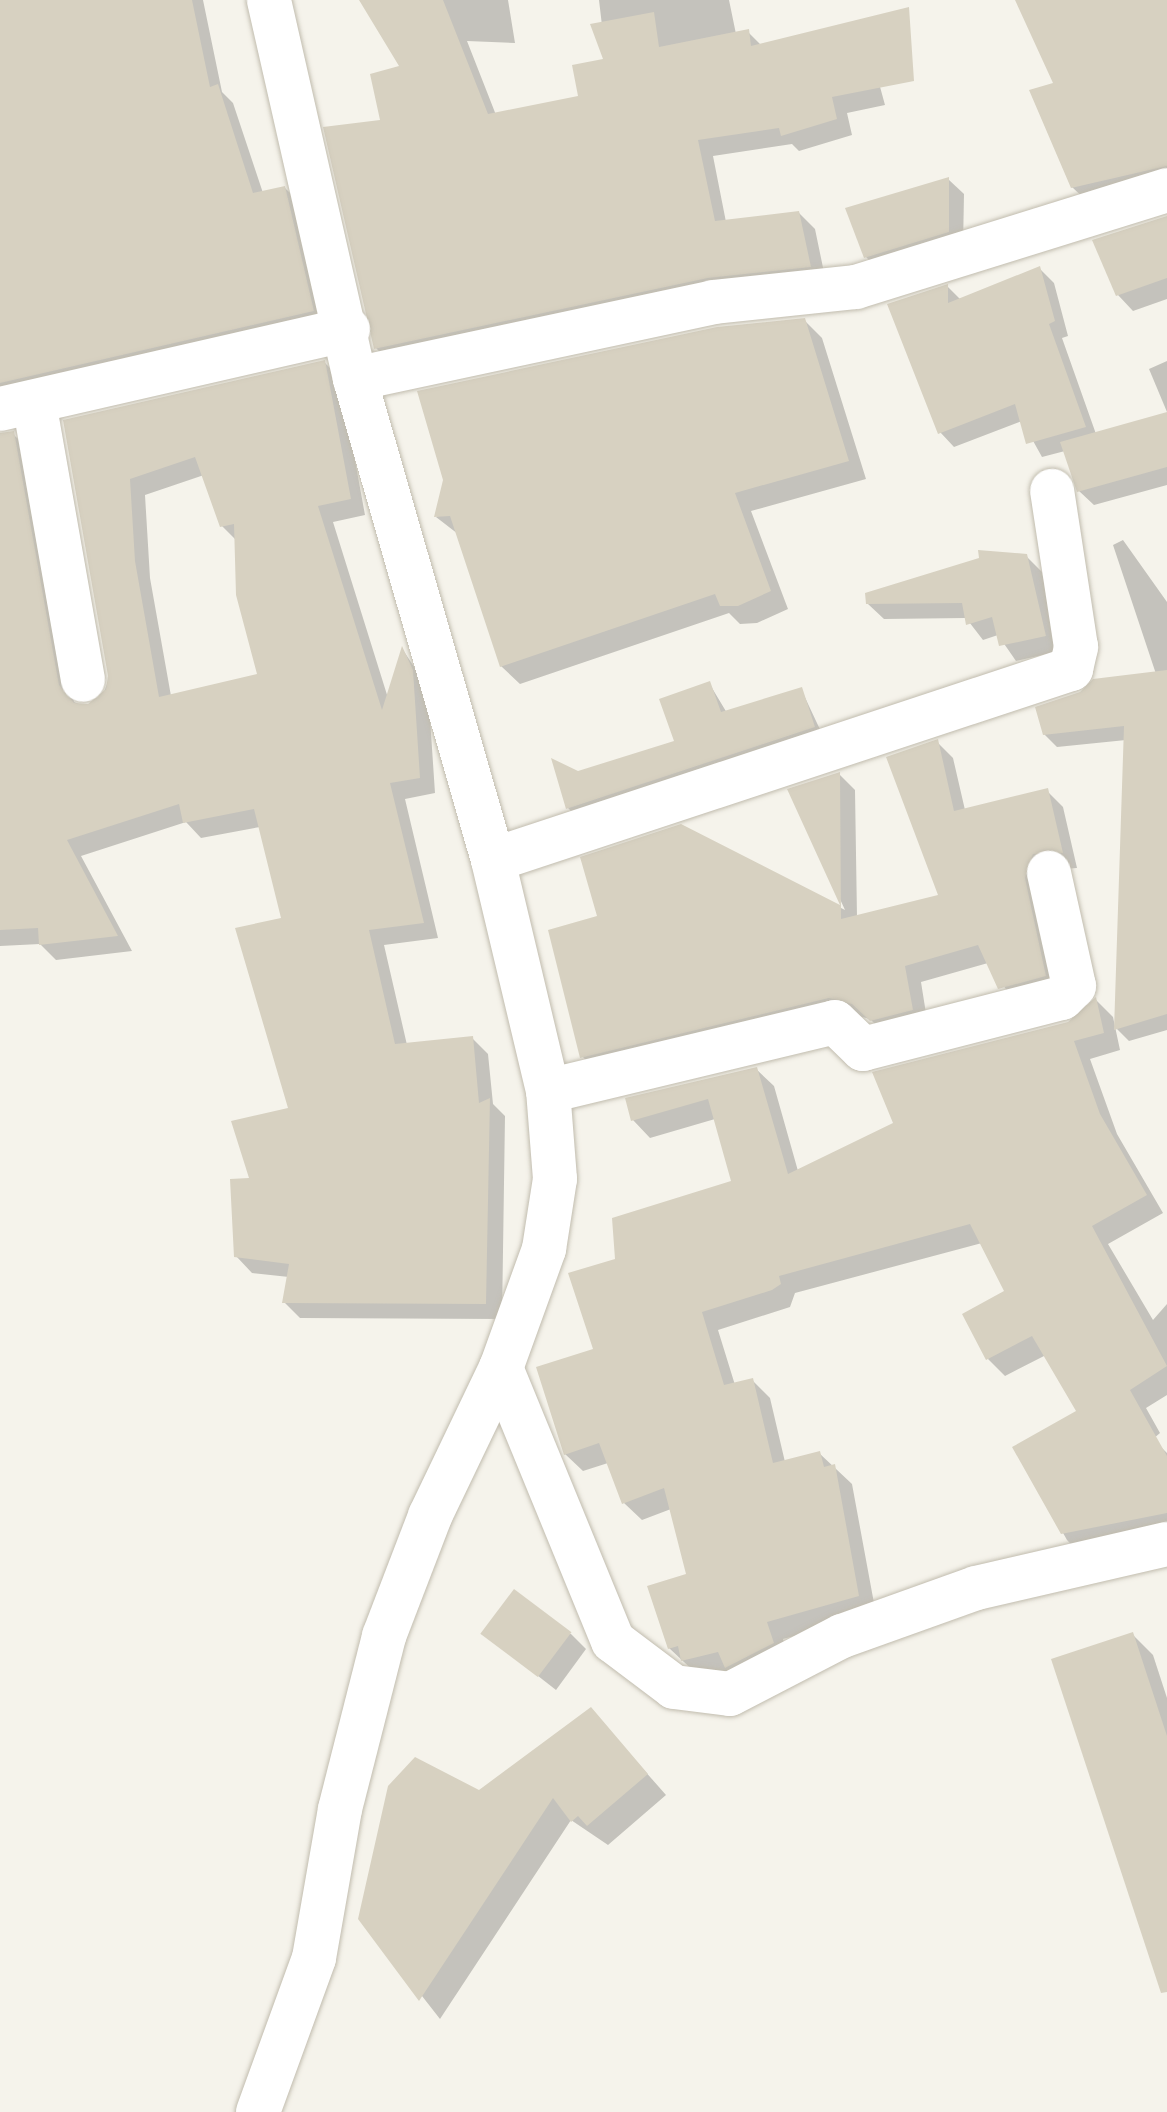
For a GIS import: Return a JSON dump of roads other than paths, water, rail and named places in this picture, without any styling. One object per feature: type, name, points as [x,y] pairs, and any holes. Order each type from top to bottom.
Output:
[{"type":"street","points":[[258,2112],[314,1958],[340,1809],[384,1636],[430,1516],[501,1368],[544,1249],[555,1179],[548,1091],[493,860],[355,379],[348,329],[269,0]]},
{"type":"street","points":[[355,379],[713,302],[856,287],[1167,190]]},
{"type":"street","points":[[83,680],[17,406],[348,329]]},
{"type":"street","points":[[493,860],[1071,669],[1076,647],[1052,491]]},
{"type":"street","points":[[548,1091],[835,1022],[863,1049],[1062,998],[1074,986],[1049,873]]},
{"type":"street","points":[[501,1368],[613,1641],[674,1687],[730,1694],[842,1636],[976,1588],[1167,1544]]}]
